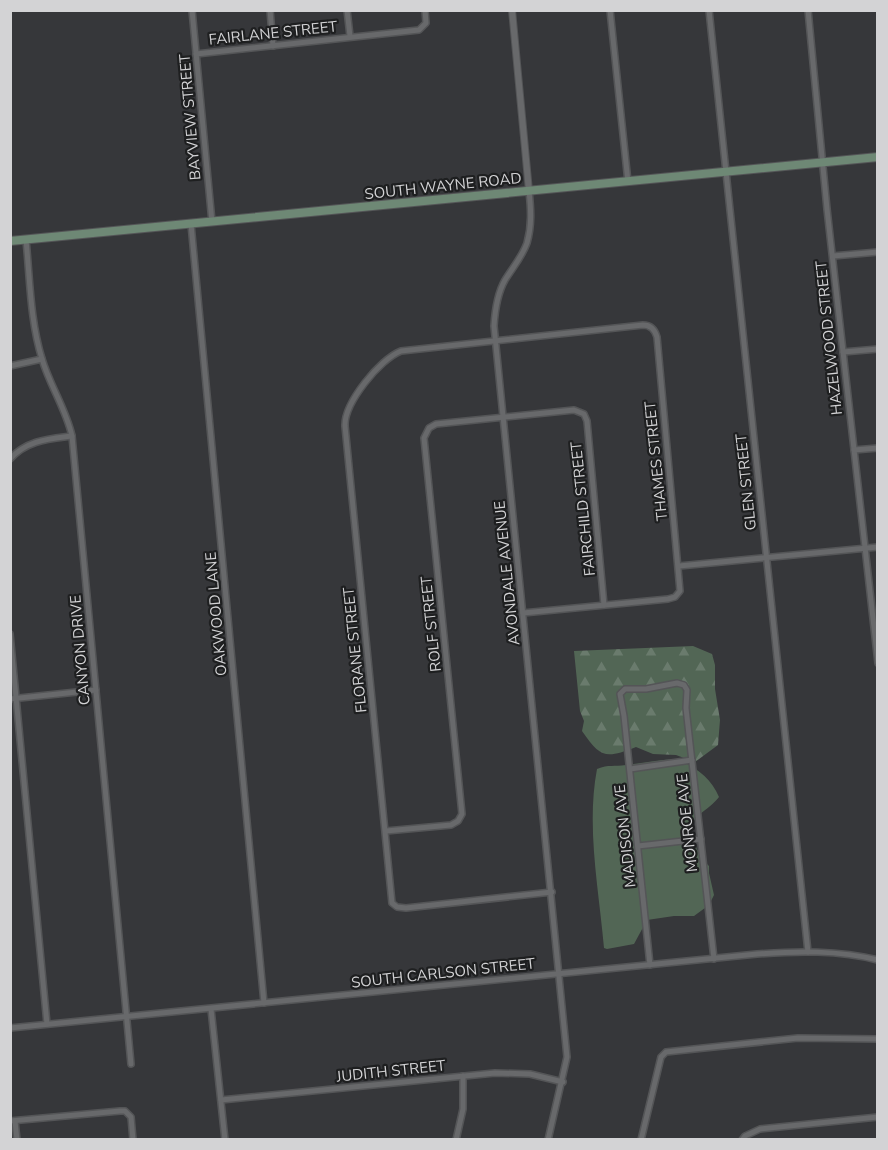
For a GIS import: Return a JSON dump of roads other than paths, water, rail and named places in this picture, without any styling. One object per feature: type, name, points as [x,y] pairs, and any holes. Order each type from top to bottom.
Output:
[{"type":"main road","name":"SOUTH WAYNE ROAD","points":[[10,241],[878,157]]},
{"type":"street","name":"BAYVIEW STREET","points":[[192,10],[212,222]]},
{"type":"street","points":[[270,10],[273,46]]},
{"type":"street","points":[[347,10],[350,36]]},
{"type":"street","name":"FAIRLANE STREET","points":[[196,54],[419,30],[426,21],[425,10]]},
{"type":"street","name":"AVONDALE AVENUE","points":[[512,10],[531,216],[530,233],[519,260],[499,294],[495,317],[567,1057],[548,1140]]},
{"type":"street","points":[[610,10],[628,182]]},
{"type":"street","name":"GLEN STREET","points":[[708,10],[808,952]]},
{"type":"street","name":"HAZELWOOD STREET","points":[[808,10],[878,663]]},
{"type":"street","name":"OAKWOOD LANE","points":[[191,224],[264,1003]]},
{"type":"street","name":"CANYON DRIVE","points":[[26,240],[34,325],[42,359],[66,414],[72,436],[131,1064]]},
{"type":"street","points":[[833,256],[878,252]]},
{"type":"street","name":"THAMES STREET","points":[[496,341],[643,325],[654,330],[657,337],[681,588],[675,597],[523,613]]},
{"type":"street","name":"FLORANE STREET","points":[[496,341],[406,350],[394,354],[384,362],[358,393],[346,414],[345,426],[392,903],[397,907],[406,908],[552,892]]},
{"type":"street","points":[[843,352],[878,349]]},
{"type":"street","points":[[10,366],[42,359]]},
{"type":"street","name":"FAIRCHILD STREET","points":[[504,417],[574,410],[582,413],[587,421],[604,605]]},
{"type":"street","name":"ROLF STREET","points":[[386,831],[451,825],[458,821],[462,814],[424,435],[436,424],[504,417]]},
{"type":"street","points":[[10,459],[22,448],[37,441],[72,436]]},
{"type":"street","points":[[854,450],[878,448]]},
{"type":"street","points":[[679,566],[878,547]]},
{"type":"street","points":[[10,634],[14,698],[47,1024]]},
{"type":"street","name":"MONROE AVE","points":[[621,706],[620,694],[625,689],[646,689],[677,683],[684,685],[687,690],[686,708],[714,958]]},
{"type":"street","points":[[14,698],[96,690]]},
{"type":"street","name":"MADISON AVE","points":[[621,706],[630,769],[650,965]]},
{"type":"street","points":[[630,769],[692,760]]},
{"type":"street","points":[[638,846],[701,839]]},
{"type":"street","name":"SOUTH CARLSON STREET","points":[[10,1028],[778,952],[839,953],[878,960]]},
{"type":"street","points":[[211,1009],[225,1140]]},
{"type":"street","points":[[640,1140],[663,1053],[672,1050],[788,1039],[878,1039]]},
{"type":"street","name":"JUDITH STREET","points":[[221,1100],[463,1076],[518,1073],[563,1082]]},
{"type":"street","points":[[456,1140],[463,1109],[463,1076]]},
{"type":"street","points":[[17,1140],[13,1121],[120,1111],[127,1113],[132,1120],[133,1140]]},
{"type":"street","points":[[742,1140],[745,1136],[760,1129],[878,1117]]}]
